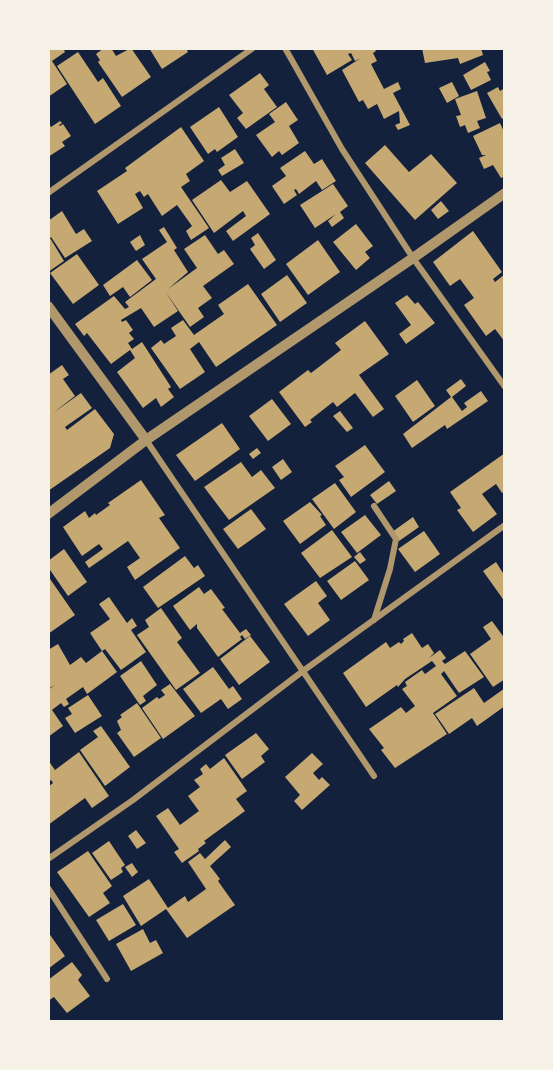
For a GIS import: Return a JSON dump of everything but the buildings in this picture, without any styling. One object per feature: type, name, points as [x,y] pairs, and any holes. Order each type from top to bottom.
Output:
[{"type":"street","points":[[48,193],[253,48]]},
{"type":"street","points":[[285,48],[342,149],[413,258],[505,387]]},
{"type":"street","points":[[48,514],[146,440],[505,193]]},
{"type":"street","points":[[48,306],[146,440],[374,776]]},
{"type":"street","points":[[374,506],[396,540],[390,569],[374,620]]},
{"type":"street","points":[[48,859],[133,800],[303,671],[505,525]]},
{"type":"street","points":[[48,888],[107,980]]}]
